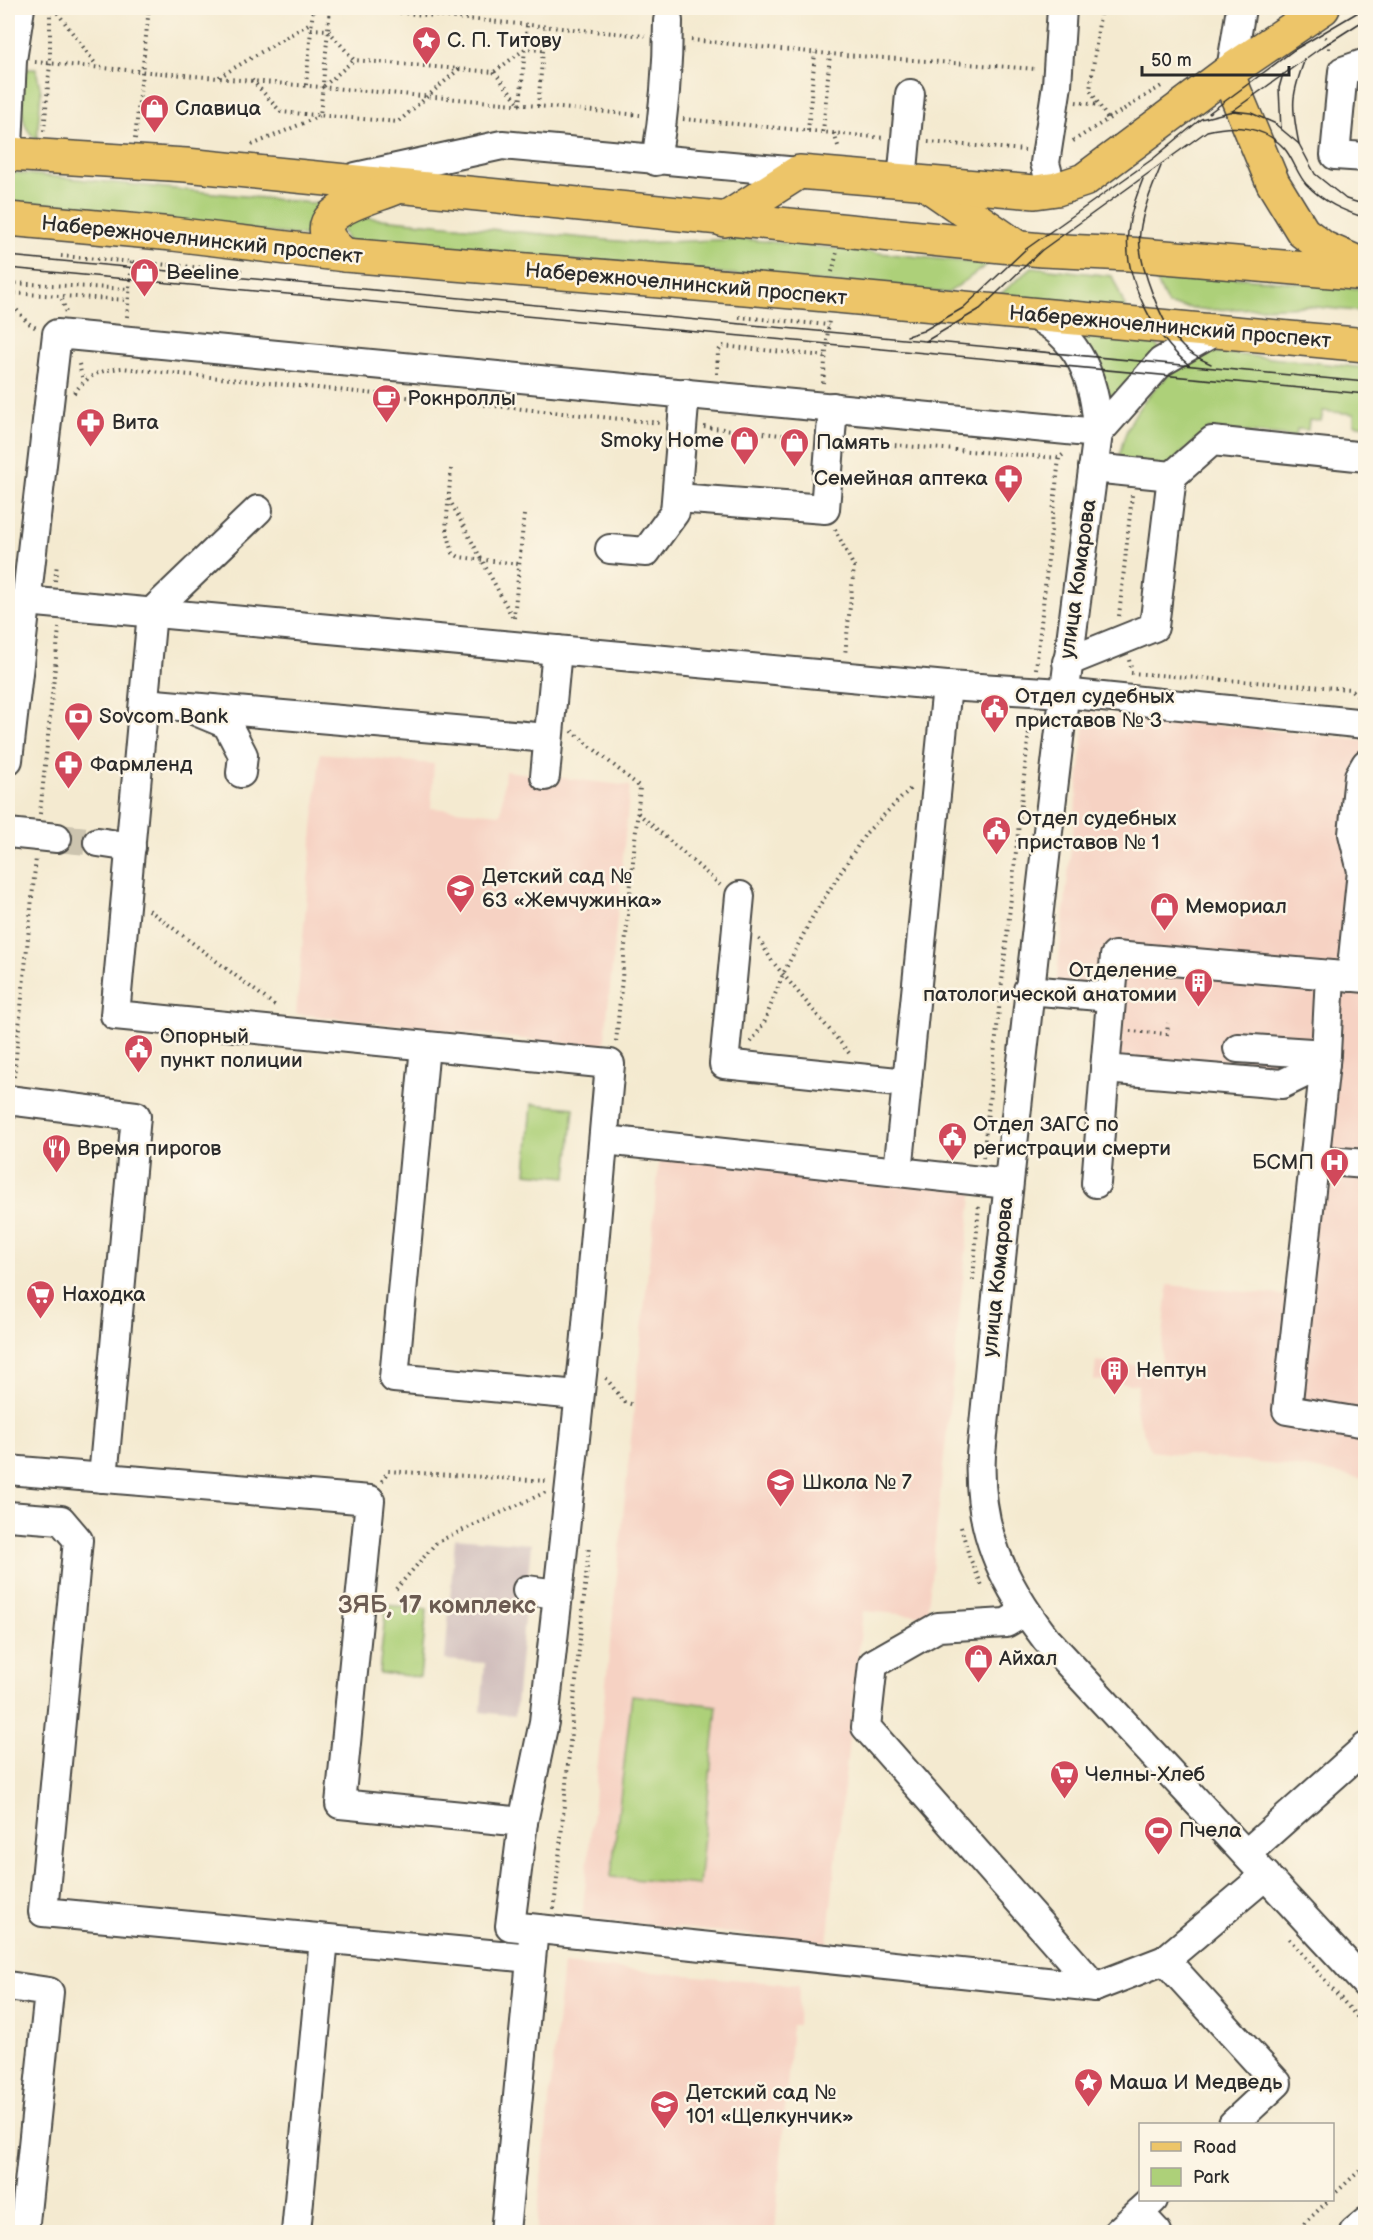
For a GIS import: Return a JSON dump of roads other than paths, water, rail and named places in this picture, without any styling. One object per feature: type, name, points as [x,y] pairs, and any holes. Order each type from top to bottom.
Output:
[{"type":"main road","points":[[724,220],[799,172],[1035,192],[1057,189],[1084,180],[1229,72],[1323,8]]},
{"type":"main road","points":[[1229,72],[1273,183],[1303,232],[1324,248],[1365,266]]},
{"type":"main road","points":[[8,154],[186,165],[1018,248],[1129,254],[1365,274]]},
{"type":"main road","points":[[913,182],[1018,248]]},
{"type":"main road","points":[[345,255],[331,244],[327,234],[327,224],[333,213],[399,186]]},
{"type":"main road","name":"Набережночелнинский проспект","points":[[8,219],[173,234],[345,255],[1365,345]]},
{"type":"street","points":[[8,146],[12,60],[20,8]]},
{"type":"street","points":[[1057,189],[1046,171],[1058,71],[1062,8]]},
{"type":"street","points":[[1229,72],[1241,8]]},
{"type":"street","points":[[656,160],[664,118],[668,29]]},
{"type":"street","points":[[1365,63],[1343,70],[1335,154],[1365,157]]},
{"type":"street","points":[[910,94],[906,140],[913,182]]},
{"type":"street","points":[[342,180],[502,145],[799,172]]},
{"type":"street","name":"улица Комарова","points":[[1028,314],[1043,320],[1068,341],[1086,367],[1095,397],[1099,457],[1067,662],[1028,990],[994,1183],[980,1481],[990,1538],[1001,1569],[1025,1612],[1046,1639],[1365,1984]]},
{"type":"street","points":[[1099,457],[1161,362],[1215,331]]},
{"type":"street","points":[[8,760],[40,602],[57,334],[827,407],[1099,457],[1172,476]]},
{"type":"street","points":[[610,549],[646,552],[675,512],[685,393]]},
{"type":"street","points":[[677,498],[825,509],[830,440],[827,407]]},
{"type":"street","points":[[1067,662],[1154,627],[1172,476],[1212,441],[1365,457]]},
{"type":"street","points":[[258,510],[152,612],[116,1015],[610,1064],[585,1347],[568,1482],[544,1722],[523,1822],[510,1926],[1095,1987],[1165,1960],[1266,1875]]},
{"type":"street","points":[[40,602],[152,612],[512,633],[556,650],[947,686],[1063,693],[1365,723]]},
{"type":"street","points":[[544,776],[559,733],[556,650]]},
{"type":"street","points":[[898,1172],[947,686]]},
{"type":"street","points":[[144,703],[559,733]]},
{"type":"street","points":[[185,706],[227,724],[243,755],[241,772]]},
{"type":"street","points":[[1365,764],[1359,776],[1353,834],[1362,871],[1349,977],[1326,1059],[1287,1410],[1365,1423]]},
{"type":"street","points":[[8,832],[57,838]]},
{"type":"street","points":[[98,842],[131,847]]},
{"type":"street","points":[[740,896],[724,1064],[907,1083]]},
{"type":"street","points":[[1096,1183],[1115,956],[1349,977]]},
{"type":"street","points":[[1028,990],[1111,997]]},
{"type":"street","points":[[425,1046],[394,1378],[578,1395]]},
{"type":"street","points":[[1238,1048],[1326,1059]]},
{"type":"street","points":[[1105,1069],[1282,1084],[1326,1059]]},
{"type":"street","points":[[10,1101],[136,1116],[103,1478]]},
{"type":"street","points":[[605,1140],[994,1183]]},
{"type":"street","points":[[1315,1160],[1365,1164]]},
{"type":"street","points":[[8,1470],[370,1500],[340,1804],[523,1822]]},
{"type":"street","points":[[8,1516],[62,1520],[78,1540],[43,1912],[531,1958]]},
{"type":"street","points":[[527,1590],[557,1594]]},
{"type":"street","points":[[1025,1612],[1006,1623],[938,1628],[873,1664],[866,1727],[1095,1987]]},
{"type":"street","points":[[1246,1854],[1365,1747]]},
{"type":"street","points":[[505,2232],[534,1927]]},
{"type":"street","points":[[296,2232],[324,1939]]},
{"type":"street","points":[[1165,1960],[1277,2083],[1234,2123]]},
{"type":"street","points":[[8,1986],[49,1992],[24,2232]]},
{"type":"street","points":[[1118,2232],[1149,2215]]},
{"type":"street","points":[[1354,2232],[1365,2222]]},
{"type":"tunnel","points":[[57,838],[98,842]]},
{"type":"tram line","points":[[1209,113],[1294,50],[1365,8]]},
{"type":"tram line","points":[[1231,112],[1319,49],[1366,19]]},
{"type":"tram line","points":[[1299,144],[1294,101],[1297,82],[1305,59]]},
{"type":"tram line","points":[[1281,130],[1279,88],[1283,74]]},
{"type":"tram line","points":[[907,336],[923,331],[963,308],[1026,249],[1154,158],[1201,119],[1233,111],[1251,113],[1274,123],[1299,144],[1315,174],[1346,199],[1366,205]]},
{"type":"tram line","points":[[926,341],[980,309],[1042,250],[1207,131],[1238,128],[1267,135],[1284,148],[1303,180],[1319,196],[1366,218]]},
{"type":"tram line","points":[[1161,166],[1141,223],[1140,244],[1146,276],[1159,309],[1175,338],[1189,352],[1211,364]]},
{"type":"tram line","points":[[1143,179],[1128,232],[1131,268],[1136,287],[1153,323],[1164,339],[1189,365]]},
{"type":"tram line","points":[[8,256],[1366,382]]},
{"type":"tram line","points":[[8,268],[1366,394]]},
{"type":"place","name":"С. П. Титову","points":[[426,66]]},
{"type":"place","name":"Славица","points":[[154,134]]},
{"type":"place","name":"Beeline","points":[[145,298]]},
{"type":"place","name":"Рокнроллы","points":[[386,424]]},
{"type":"place","name":"Вита","points":[[91,448]]},
{"type":"place","name":"Smoky Home","points":[[745,466]]},
{"type":"place","name":"Память","points":[[795,468]]},
{"type":"place","name":"Семейная аптека","points":[[1009,504]]},
{"type":"place","name":"Отдел судебных приставов № 3","points":[[994,734]]},
{"type":"place","name":"Sovcom Bank","points":[[78,742]]},
{"type":"place","name":"Фармленд","points":[[69,790]]},
{"type":"place","name":"Отдел судебных приставов № 1","points":[[996,856]]},
{"type":"place","name":"Детский сад № 63 «Жемчужинка»","points":[[461,914]]},
{"type":"place","name":"Мемориал","points":[[1164,932]]},
{"type":"place","name":"Отделение патологической анатомии","points":[[1198,1008]]},
{"type":"place","name":"Опорный пункт полиции","points":[[139,1074]]},
{"type":"place","name":"Отдел ЗАГС по регистрации смерти","points":[[952,1162]]},
{"type":"place","name":"Время пирогов","points":[[56,1174]]},
{"type":"place","name":"БСМП","points":[[1335,1188]]},
{"type":"place","name":"Находка","points":[[41,1320]]},
{"type":"place","name":"Нептун","points":[[1115,1396]]},
{"type":"place","name":"Школа № 7","points":[[781,1508]]},
{"type":"place","name":"Айхал","points":[[978,1684]]},
{"type":"place","name":"Челны-Хлеб","points":[[1064,1800]]},
{"type":"place","name":"Пчела","points":[[1158,1856]]},
{"type":"place","name":"Маша И Медведь","points":[[1088,2108]]},
{"type":"place","name":"Детский сад № 101 «Щелкунчик»","points":[[665,2130]]},
{"type":"district","name":"ЗЯБ, 17 комплекс","points":[[437,1605]]}]
